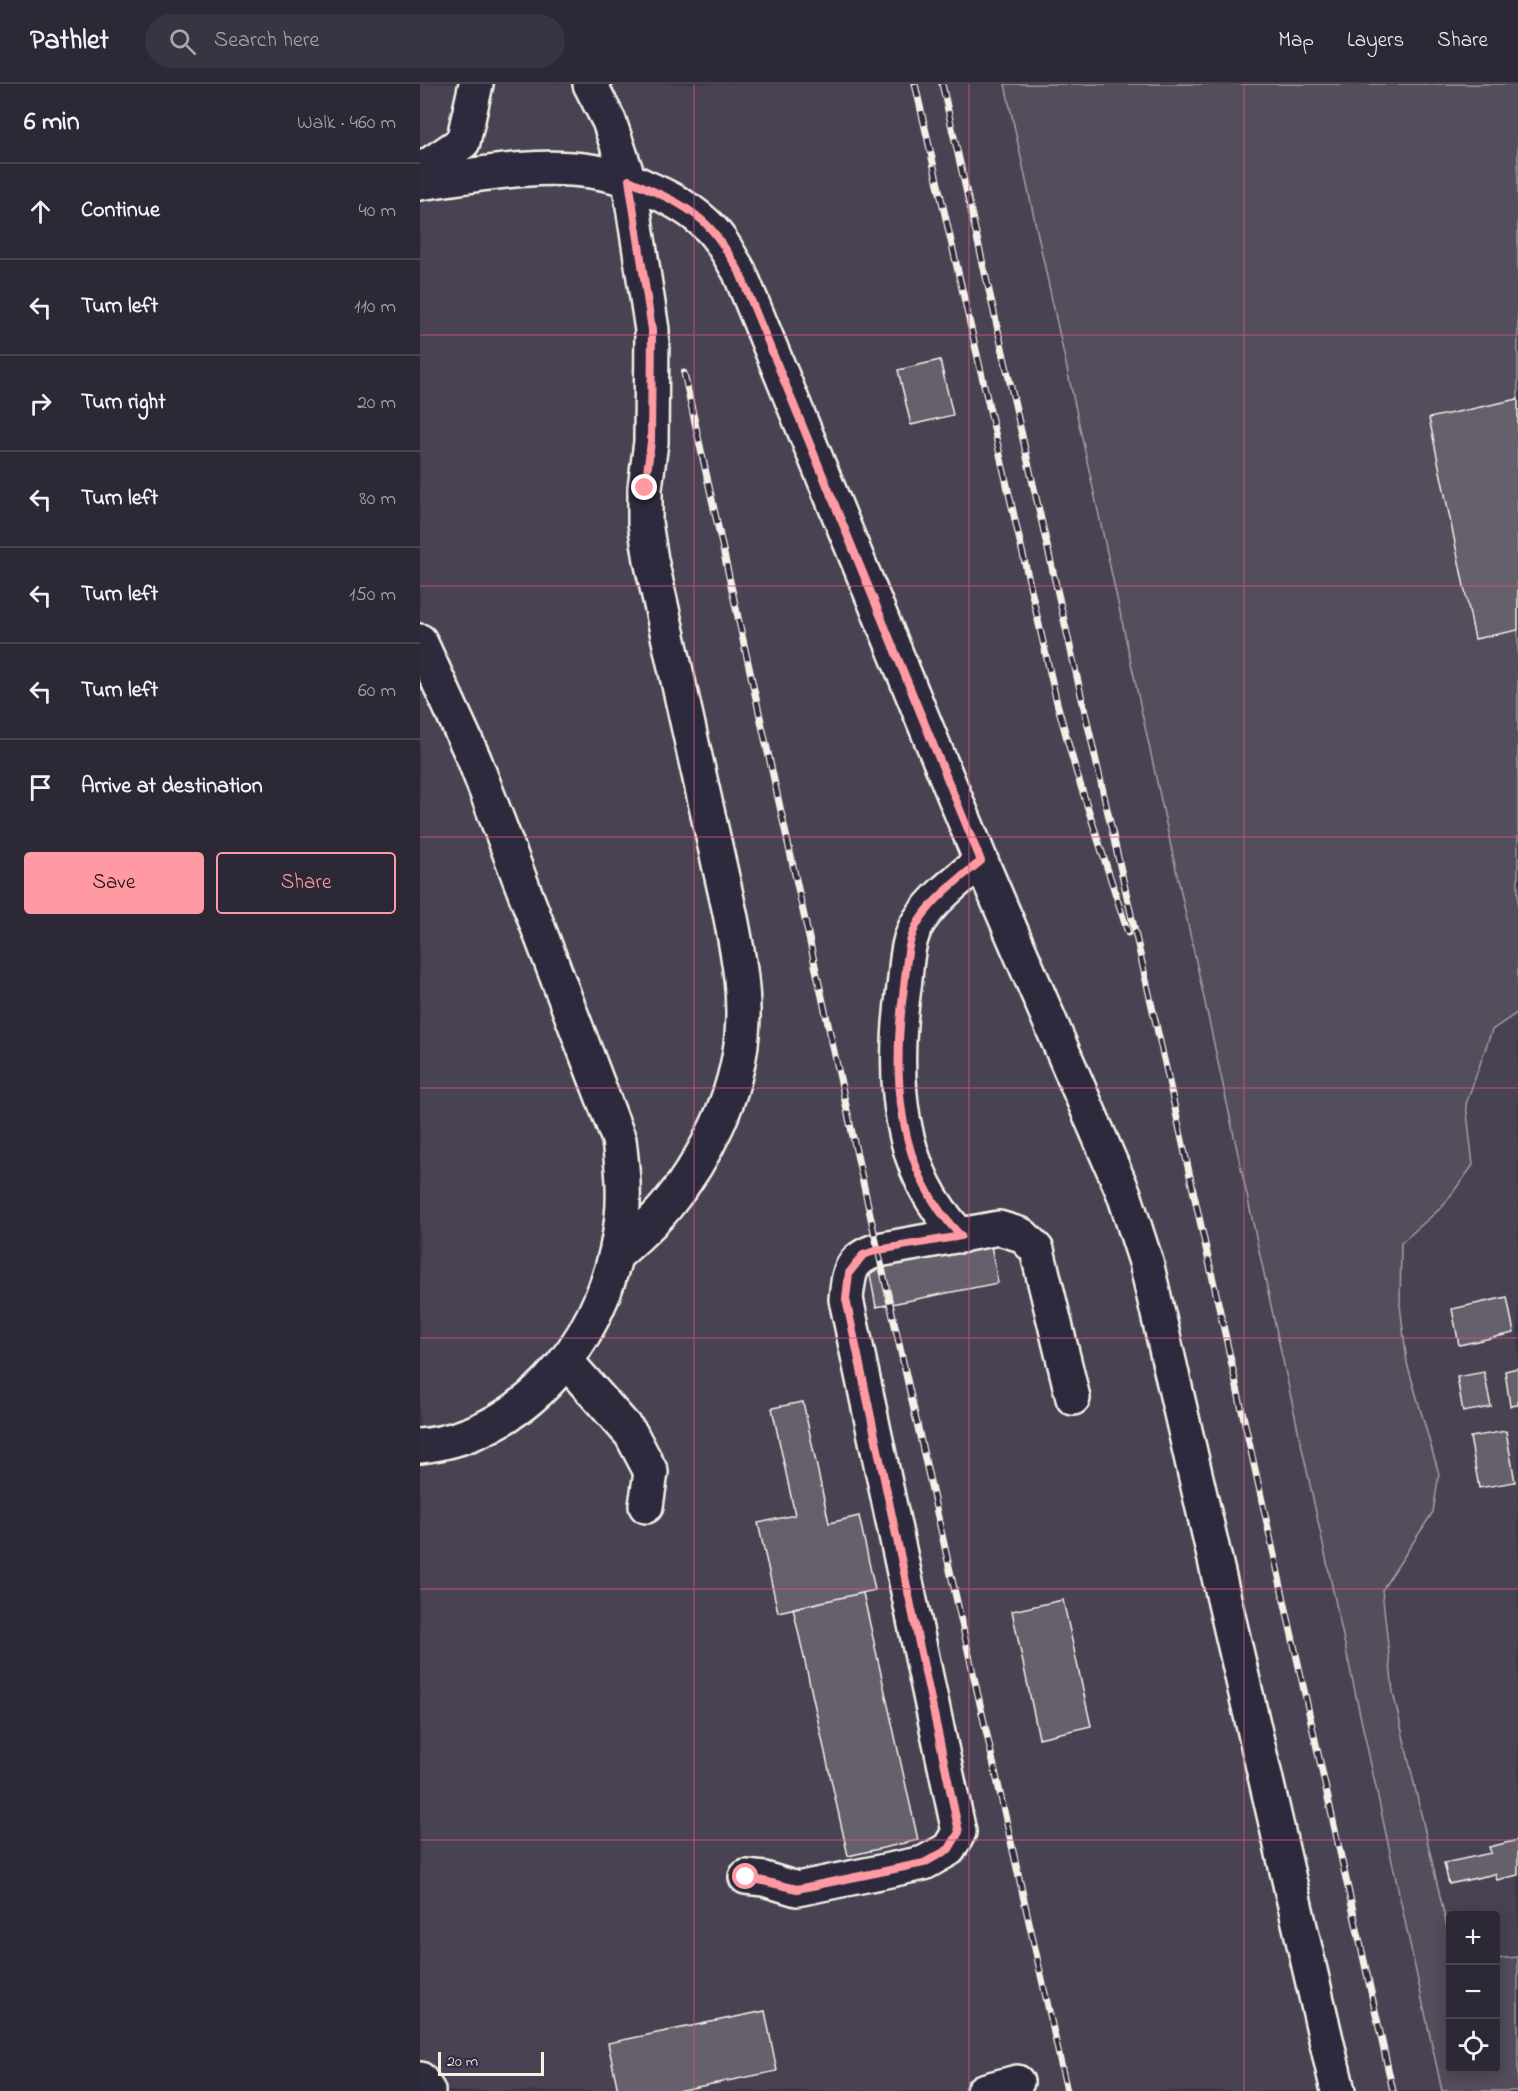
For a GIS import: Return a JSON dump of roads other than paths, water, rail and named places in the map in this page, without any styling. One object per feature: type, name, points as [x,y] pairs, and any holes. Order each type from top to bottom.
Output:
[{"type":"lane","points":[[420,171],[463,142],[476,84]]},
{"type":"lane","points":[[590,84],[609,121],[629,180],[652,330],[653,399],[651,442],[645,488],[645,523],[651,560],[730,913],[743,998],[742,1036],[735,1074],[723,1111],[708,1144],[689,1176],[668,1204],[616,1255]]},
{"type":"lane","points":[[420,183],[507,170],[554,169],[596,172],[629,180],[674,200],[693,212],[710,227],[739,271],[981,861],[1124,1194],[1146,1262],[1338,2091]]},
{"type":"lane","points":[[420,641],[474,759],[619,1140],[623,1178],[622,1217],[616,1255],[604,1292],[588,1328],[566,1361],[540,1391],[516,1411],[460,1438],[420,1446]]},
{"type":"lane","points":[[961,1236],[946,1222],[931,1198],[918,1173],[909,1146],[900,1091],[898,1026],[905,984],[906,958],[918,922],[946,889],[981,861]]},
{"type":"lane","points":[[746,1877],[797,1889],[924,1863],[949,1849],[959,1832],[846,1299],[849,1273],[863,1255],[878,1250],[999,1228],[1022,1235],[1037,1250],[1073,1398]]},
{"type":"lane","points":[[566,1361],[631,1434],[651,1472],[646,1506]]},
{"type":"lane","points":[[420,2079],[428,2091]]},
{"type":"lane","points":[[982,2091],[1017,2082]]},
{"type":"railway","points":[[915,84],[1057,703],[1076,771],[1128,933]]},
{"type":"railway","points":[[942,84],[1166,1068],[1393,2091]]},
{"type":"railway","points":[[684,373],[1067,2091]]}]
